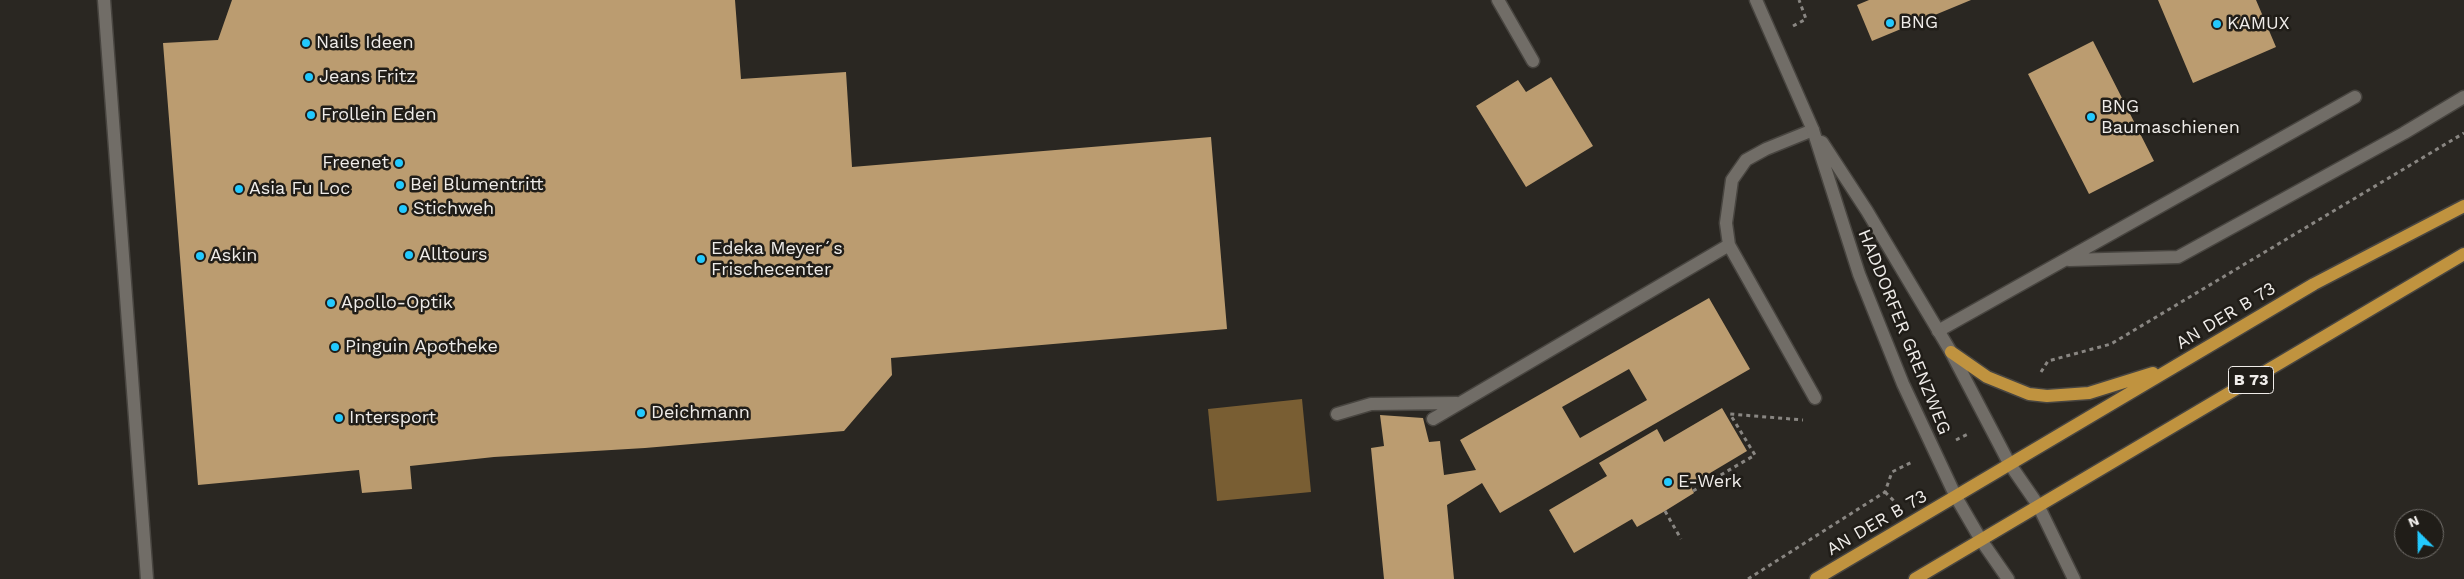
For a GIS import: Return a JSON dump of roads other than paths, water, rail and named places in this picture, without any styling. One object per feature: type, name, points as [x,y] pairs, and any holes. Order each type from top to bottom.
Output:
[{"type":"main road","name":"AN DER B 73","points":[[1816,579],[2314,284],[2464,206]]},
{"type":"main road","name":"B 73","points":[[1915,579],[2464,254]]},
{"type":"main road","points":[[1951,352],[1987,377],[2029,394],[2046,396],[2089,392],[2174,366]]},
{"type":"street","points":[[104,0],[146,579]]},
{"type":"street","points":[[1498,0],[1533,61]]},
{"type":"street","name":"HADDORFER GRENZWEG","points":[[1756,0],[1813,130],[1859,274],[1933,450],[1981,540],[2008,579]]},
{"type":"street","points":[[1938,330],[2066,260],[2355,96]]},
{"type":"street","points":[[2066,260],[2178,256],[2404,133],[2464,97]]},
{"type":"street","points":[[1813,130],[1746,160],[1732,180],[1726,223],[1729,245],[1815,398]]},
{"type":"street","name":"HADDORFER GRENZWEG","points":[[1813,130],[1867,211],[1951,352],[2009,463],[2038,505],[2074,579]]},
{"type":"street","points":[[1433,419],[1729,245]]},
{"type":"street","points":[[1336,414],[1370,404],[1460,403]]},
{"type":"place","name":"BNG","points":[[1890,23]]},
{"type":"place","name":"KAMUX","points":[[2217,24]]},
{"type":"place","name":"Nails Ideen","points":[[306,43]]},
{"type":"place","name":"Jeans Fritz","points":[[309,77]]},
{"type":"place","name":"Frollein Eden","points":[[311,115]]},
{"type":"place","name":"BNG Baumaschienen","points":[[2091,117]]},
{"type":"place","name":"Freenet","points":[[399,163]]},
{"type":"place","name":"Bei Blumentritt","points":[[400,185]]},
{"type":"place","name":"Asia Fu Loc","points":[[239,189]]},
{"type":"place","name":"Stichweh","points":[[403,209]]},
{"type":"place","name":"Alltours","points":[[409,255]]},
{"type":"place","name":"Askin","points":[[200,256]]},
{"type":"place","name":"Edeka Meyer´s Frischecenter","points":[[701,259]]},
{"type":"place","name":"Apollo-Optik","points":[[331,303]]},
{"type":"place","name":"Pinguin Apotheke","points":[[335,347]]},
{"type":"place","name":"Deichmann","points":[[641,413]]},
{"type":"place","name":"Intersport","points":[[339,418]]},
{"type":"place","name":"E-Werk","points":[[1668,482]]}]
